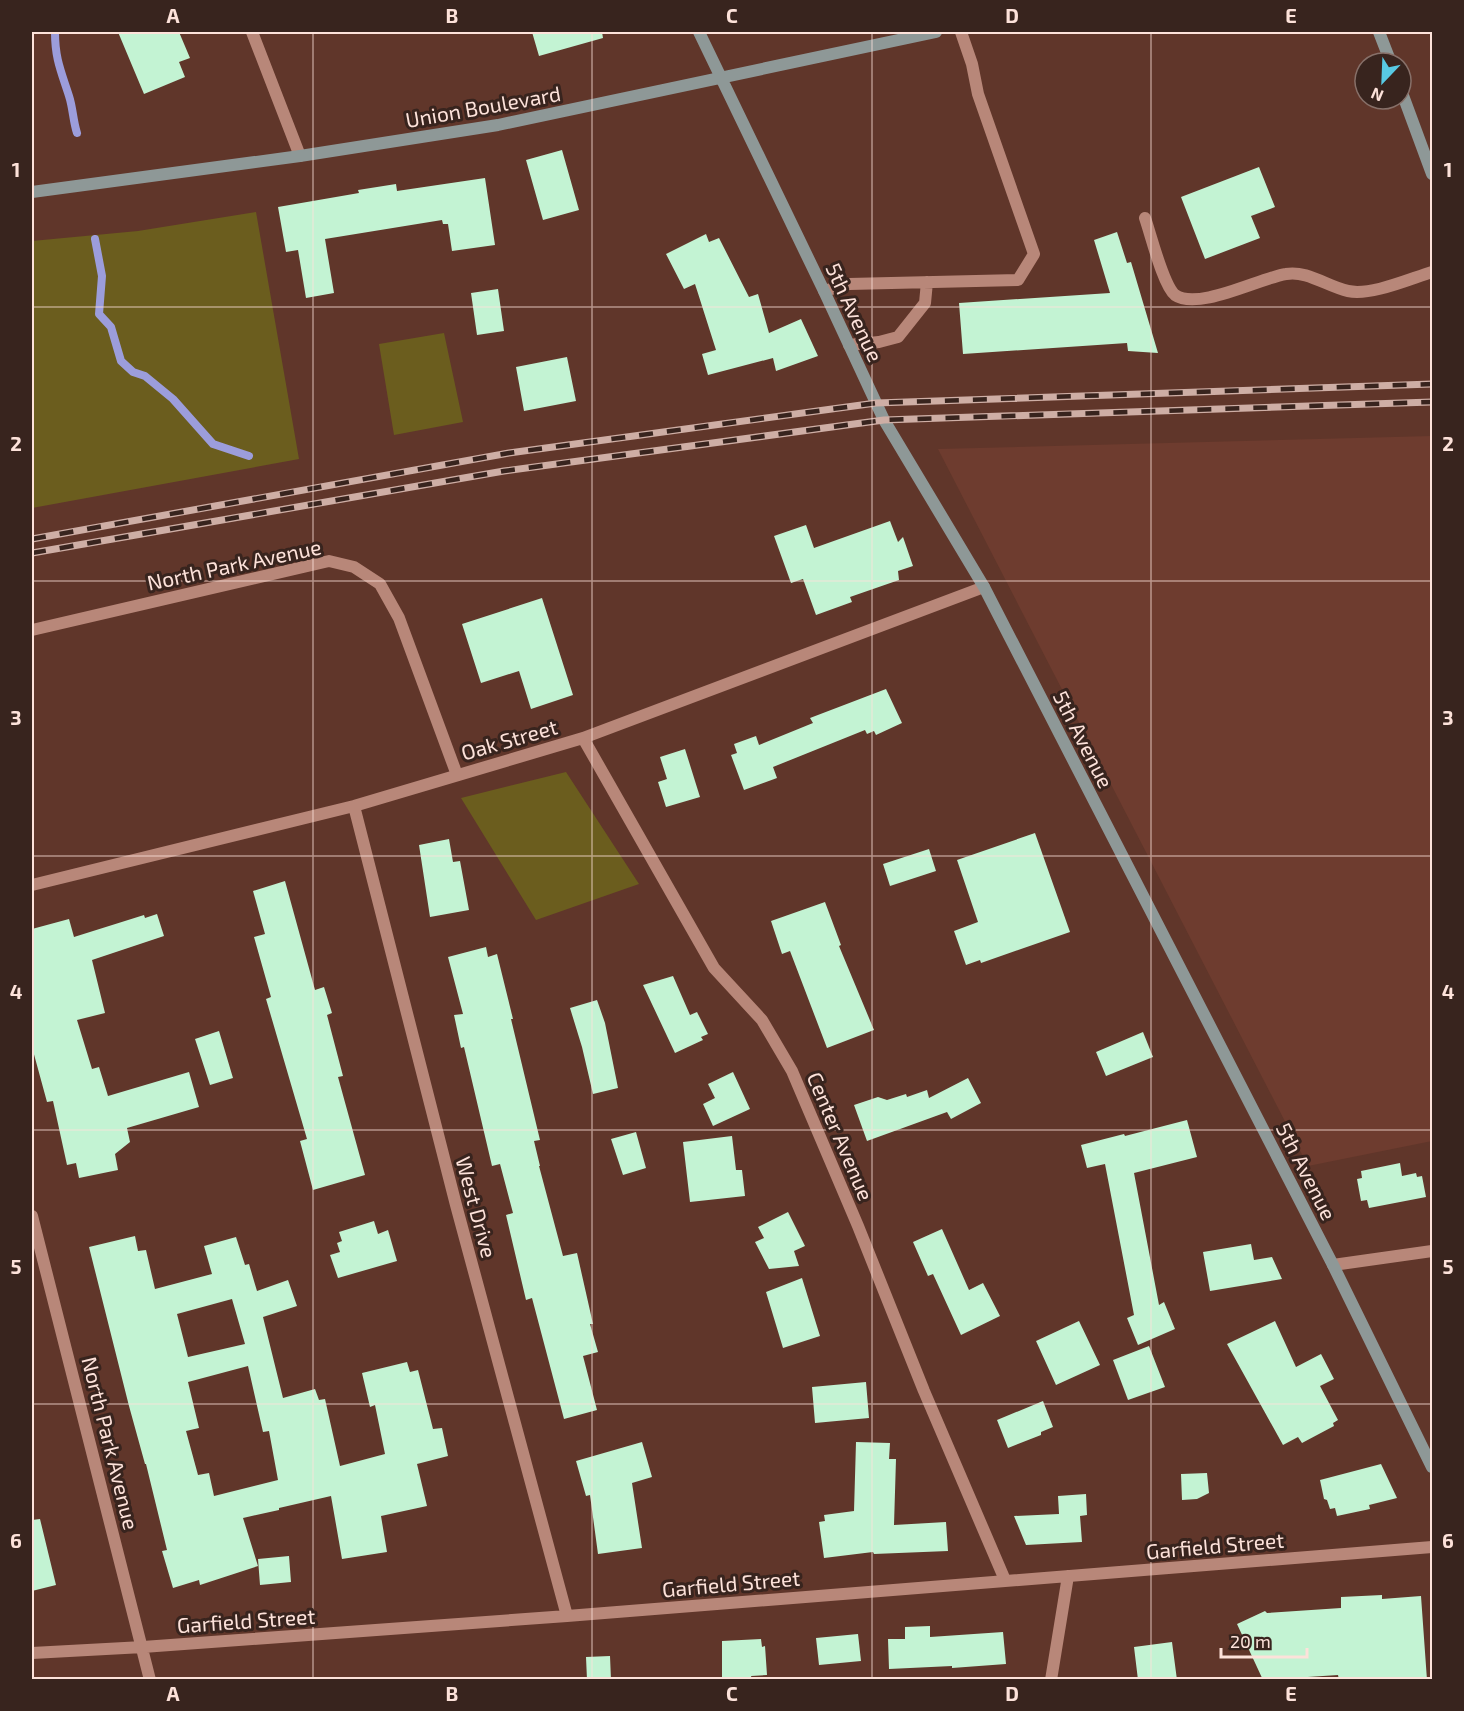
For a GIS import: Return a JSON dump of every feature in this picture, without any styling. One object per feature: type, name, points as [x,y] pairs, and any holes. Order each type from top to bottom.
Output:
[{"type":"main road","name":"5th Avenue","points":[[699,32],[723,78],[884,420],[984,587],[1333,1265],[1432,1467]]},
{"type":"main road","name":"Union Boulevard","points":[[32,192],[300,156],[498,125],[936,32]]},
{"type":"main road","points":[[1379,32],[1386,51]]},
{"type":"main road","points":[[1409,111],[1432,174]]},
{"type":"street","points":[[252,32],[300,156]]},
{"type":"street","points":[[824,291],[849,284],[1018,280],[1034,254],[978,94],[972,64],[961,32]]},
{"type":"street","points":[[1146,218],[1168,287],[1177,296],[1195,299],[1214,297],[1287,273],[1304,275],[1346,291],[1362,292],[1432,272]]},
{"type":"street","points":[[849,345],[879,342],[898,337],[925,303],[927,282]]},
{"type":"street","name":"North Park Avenue","points":[[32,630],[329,561],[354,567],[380,584],[399,618],[457,775]]},
{"type":"street","name":"Oak Street","points":[[32,885],[354,806],[583,738],[984,587]]},
{"type":"street","name":"Center Avenue","points":[[583,738],[714,968],[762,1020],[792,1071],[1005,1580]]},
{"type":"street","name":"West Drive","points":[[354,806],[456,1205],[567,1616]]},
{"type":"street","name":"North Park Avenue","points":[[32,1216],[150,1680]]},
{"type":"street","points":[[1333,1265],[1432,1251]]},
{"type":"street","name":"Garfield Street","points":[[32,1653],[567,1616],[1432,1547]]},
{"type":"street","points":[[1051,1680],[1068,1576]]},
{"type":"shaded area","points":[[256,212],[299,459],[32,508],[32,241],[138,231]]},
{"type":"shaded area","points":[[444,333],[463,422],[394,435],[379,344]]},
{"type":"shaded area","points":[[1432,436],[1432,1141],[1308,1166],[938,449]]},
{"type":"shaded area","points":[[566,772],[639,884],[536,920],[461,798]]},
{"type":"building","points":[[118,32],[179,32],[190,58],[179,62],[185,77],[144,94]]},
{"type":"building","points":[[532,32],[602,32],[603,38],[539,56]]},
{"type":"building","points":[[562,150],[579,210],[543,220],[526,160]]},
{"type":"building","points":[[1259,167],[1275,207],[1251,216],[1260,238],[1205,259],[1181,197]]},
{"type":"building","points":[[485,178],[495,245],[452,251],[448,224],[443,224],[442,220],[325,239],[334,293],[306,298],[298,250],[286,252],[278,207],[396,184],[397,191]]},
{"type":"building","points":[[1117,232],[1127,263],[1131,262],[1158,353],[1128,351],[1127,343],[963,354],[959,303],[1110,293],[1094,240]]},
{"type":"building","points":[[706,234],[709,242],[719,238],[749,297],[758,294],[769,333],[801,319],[818,356],[776,371],[773,358],[708,375],[702,354],[716,350],[695,284],[684,289],[666,254]]},
{"type":"building","points":[[498,289],[504,331],[477,335],[471,293]]},
{"type":"building","points":[[567,357],[576,401],[524,411],[516,367]]},
{"type":"building","points":[[890,521],[898,542],[903,537],[913,566],[898,571],[899,580],[850,597],[852,602],[816,615],[803,579],[791,583],[774,536],[806,525],[814,548]]},
{"type":"building","points":[[542,598],[573,695],[531,709],[519,671],[481,683],[462,624]]},
{"type":"building","points":[[886,689],[902,723],[876,735],[874,731],[867,734],[865,730],[773,767],[777,778],[744,790],[731,755],[737,753],[734,744],[756,736],[759,745],[813,723],[810,718]]},
{"type":"building","points":[[685,749],[700,797],[666,807],[658,782],[667,779],[660,757]]},
{"type":"building","points":[[1035,833],[1070,932],[981,963],[980,960],[966,965],[954,931],[978,922],[957,860]]},
{"type":"building","points":[[449,839],[453,862],[460,861],[469,910],[430,917],[419,845]]},
{"type":"building","points":[[929,849],[936,871],[890,886],[883,864]]},
{"type":"building","points":[[285,881],[315,990],[324,987],[332,1013],[327,1015],[343,1076],[338,1077],[365,1175],[313,1190],[300,1141],[307,1139],[266,999],[271,997],[254,937],[265,934],[253,891]]},
{"type":"building","points":[[825,902],[841,945],[839,946],[874,1030],[827,1048],[790,951],[782,954],[771,921]]},
{"type":"building","points":[[157,914],[164,936],[92,960],[105,1013],[77,1020],[92,1069],[99,1067],[108,1096],[189,1072],[199,1107],[127,1128],[130,1142],[115,1154],[118,1170],[79,1178],[76,1163],[67,1165],[53,1101],[47,1102],[32,1047],[32,929],[69,919],[74,937],[144,915],[145,918]]},
{"type":"building","points":[[486,947],[488,957],[497,954],[540,1140],[534,1141],[539,1166],[563,1256],[577,1253],[593,1324],[590,1324],[598,1352],[583,1356],[597,1410],[564,1419],[532,1298],[526,1300],[506,1215],[513,1213],[500,1164],[492,1166],[464,1047],[461,1048],[454,1015],[463,1014],[448,957]]},
{"type":"building","points":[[673,976],[690,1015],[697,1012],[708,1034],[701,1037],[703,1040],[675,1053],[643,985]]},
{"type":"building","points":[[597,1000],[605,1023],[618,1088],[593,1094],[570,1008]]},
{"type":"building","points":[[219,1031],[233,1078],[210,1085],[195,1039]]},
{"type":"building","points":[[1143,1032],[1153,1057],[1106,1076],[1096,1052]]},
{"type":"building","points":[[733,1072],[750,1109],[713,1126],[703,1104],[715,1098],[708,1084]]},
{"type":"building","points":[[968,1078],[981,1103],[951,1119],[947,1112],[867,1141],[854,1105],[878,1097],[887,1100],[906,1094],[907,1097],[927,1090],[929,1098]]},
{"type":"building","points":[[1187,1120],[1197,1157],[1134,1173],[1159,1305],[1164,1302],[1175,1329],[1138,1345],[1127,1318],[1134,1315],[1105,1164],[1087,1168],[1081,1145]]},
{"type":"building","points":[[636,1132],[646,1168],[623,1175],[611,1139]]},
{"type":"building","points":[[732,1136],[736,1170],[742,1170],[745,1196],[690,1202],[683,1142]]},
{"type":"building","points":[[1400,1163],[1402,1176],[1416,1173],[1417,1177],[1422,1176],[1426,1197],[1369,1208],[1367,1200],[1361,1201],[1357,1179],[1362,1178],[1361,1171]]},
{"type":"building","points":[[788,1212],[805,1246],[794,1251],[799,1266],[769,1269],[755,1242],[764,1238],[758,1227]]},
{"type":"building","points":[[374,1221],[378,1234],[388,1230],[397,1261],[338,1278],[330,1255],[340,1252],[337,1243],[342,1241],[339,1232]]},
{"type":"building","points":[[942,1229],[969,1290],[983,1283],[1000,1316],[961,1335],[933,1274],[928,1276],[913,1242]]},
{"type":"building","points":[[135,1236],[138,1251],[146,1250],[155,1289],[212,1274],[204,1246],[236,1237],[245,1265],[249,1264],[257,1291],[288,1280],[297,1306],[263,1317],[283,1398],[315,1389],[319,1400],[325,1399],[340,1466],[385,1454],[375,1405],[370,1407],[362,1373],[407,1362],[410,1372],[418,1370],[433,1429],[442,1428],[448,1456],[417,1464],[427,1506],[381,1516],[387,1552],[342,1559],[331,1496],[243,1518],[258,1566],[200,1585],[199,1580],[173,1588],[162,1551],[167,1550],[146,1464],[89,1247]],"holes":[[[232,1299],[245,1344],[188,1357],[177,1314]],[[248,1366],[263,1432],[269,1431],[278,1480],[214,1496],[209,1473],[198,1475],[186,1431],[199,1428],[188,1382]]]},
{"type":"building","points":[[1251,1244],[1254,1260],[1272,1257],[1282,1279],[1210,1291],[1203,1252]]},
{"type":"building","points":[[802,1278],[820,1336],[783,1348],[766,1292]]},
{"type":"building","points":[[1079,1321],[1100,1365],[1056,1385],[1036,1341]]},
{"type":"building","points":[[1275,1321],[1296,1367],[1321,1354],[1334,1379],[1320,1386],[1338,1420],[1333,1423],[1334,1426],[1302,1443],[1298,1437],[1283,1445],[1227,1344]]},
{"type":"building","points":[[1149,1346],[1165,1387],[1128,1400],[1113,1360]]},
{"type":"building","points":[[866,1382],[869,1418],[815,1423],[812,1387]]},
{"type":"building","points":[[1043,1401],[1053,1427],[1041,1432],[1041,1435],[1008,1448],[997,1420]]},
{"type":"building","points":[[642,1442],[652,1477],[632,1483],[642,1548],[598,1554],[590,1495],[586,1496],[576,1461]]},
{"type":"building","points":[[856,1442],[890,1443],[889,1459],[896,1459],[894,1525],[946,1522],[948,1551],[874,1554],[873,1552],[824,1558],[819,1522],[825,1521],[824,1515],[854,1511]]},
{"type":"building","points":[[1381,1464],[1397,1498],[1369,1505],[1370,1509],[1337,1516],[1335,1508],[1330,1509],[1327,1500],[1324,1499],[1320,1480]]},
{"type":"building","points":[[1207,1473],[1209,1493],[1197,1499],[1182,1500],[1181,1474]]},
{"type":"building","points":[[1086,1494],[1087,1515],[1080,1516],[1082,1542],[1026,1545],[1014,1516],[1059,1514],[1058,1496]]},
{"type":"building","points":[[40,1519],[56,1585],[32,1591],[32,1520]]},
{"type":"building","points":[[289,1556],[291,1582],[260,1585],[258,1559]]},
{"type":"building","points":[[1382,1595],[1382,1599],[1421,1596],[1427,1680],[1339,1680],[1338,1675],[1263,1680],[1237,1624],[1265,1611],[1267,1613],[1341,1608],[1341,1597]]},
{"type":"building","points":[[930,1626],[930,1637],[1003,1632],[1006,1664],[889,1669],[888,1639],[905,1639],[905,1627]]},
{"type":"building","points":[[858,1634],[861,1661],[819,1665],[816,1638]]},
{"type":"building","points":[[761,1639],[762,1647],[765,1646],[767,1675],[751,1676],[752,1679],[722,1679],[722,1641]]},
{"type":"building","points":[[1172,1642],[1177,1680],[1138,1680],[1134,1647]]},
{"type":"building","points":[[610,1656],[611,1680],[587,1680],[586,1657]]},
{"type":"waterway","points":[[55,32],[57,58],[77,133]]},
{"type":"waterway","points":[[95,239],[102,276],[99,314],[111,327],[121,361],[133,372],[145,376],[173,399],[213,444],[249,456]]},
{"type":"railway","points":[[32,539],[509,453],[876,403],[1432,384]]},
{"type":"railway","points":[[32,553],[504,471],[884,420],[1432,402]]}]
